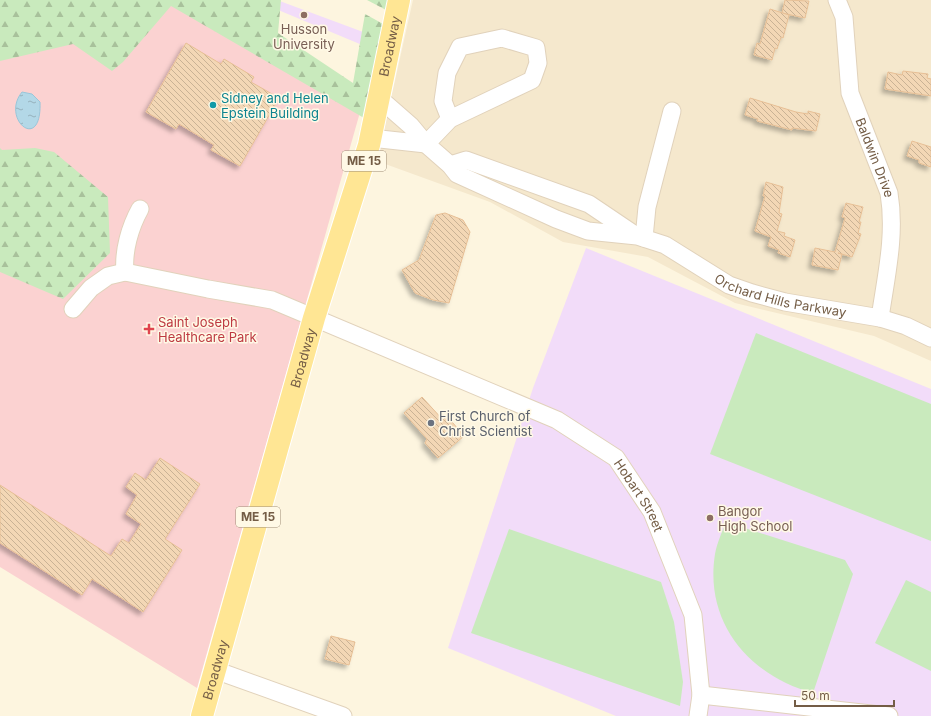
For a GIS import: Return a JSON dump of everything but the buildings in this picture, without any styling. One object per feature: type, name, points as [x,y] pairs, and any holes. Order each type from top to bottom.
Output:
[{"type":"main road","name":"Broadway","points":[[202,716],[314,318],[370,138],[399,0]]},
{"type":"street","name":"Baldwin Drive","points":[[837,0],[844,17],[850,93],[888,193],[890,203],[892,240],[880,318]]},
{"type":"street","points":[[370,138],[426,144],[450,119],[532,80],[538,63],[536,48],[502,38],[460,47],[447,73],[443,101],[450,119]]},
{"type":"street","name":"Orchard Hills Parkway","points":[[379,98],[411,126],[426,144],[450,164],[457,174],[556,219],[588,231],[640,237]]},
{"type":"street","points":[[640,237],[672,111]]},
{"type":"street","name":"Orchard Hills Parkway","points":[[450,164],[466,160],[590,204],[640,237],[676,251],[729,285],[785,302],[880,318],[906,326],[931,338]]},
{"type":"street","points":[[73,309],[91,288],[108,276],[125,272],[124,262],[132,222],[140,209]]},
{"type":"street","name":"Hobart Street","points":[[125,272],[272,300],[557,420],[616,458],[652,512],[692,615],[701,695],[698,716]]},
{"type":"street","points":[[215,670],[343,716]]},
{"type":"street","points":[[701,695],[890,716]]},
{"type":"shaded area","name":"Saint Joseph Healthcare Park","points":[[0,0],[202,0],[366,91],[197,688],[0,567]]},
{"type":"shaded area","name":"Husson University","points":[[277,0],[382,39],[379,52],[259,2]]},
{"type":"shaded area","points":[[413,0],[931,0],[931,361],[874,336],[735,303],[648,257],[563,242],[490,202],[377,161]]},
{"type":"shaded area","name":"Bangor High School","points":[[586,248],[931,389],[931,716],[616,716],[448,648],[533,388]]},
{"type":"green space","points":[[0,0],[281,0],[278,33],[353,83],[365,14],[385,25],[364,118],[171,6],[123,62],[112,71],[73,44],[0,61]]},
{"type":"green space","points":[[367,0],[388,0],[386,10]]},
{"type":"green space","points":[[0,148],[2,150],[35,148],[54,152],[108,197],[110,253],[63,299],[0,272]]},
{"type":"green space","points":[[756,333],[931,404],[931,541],[710,454]]},
{"type":"green space","points":[[726,522],[845,560],[853,574],[813,693],[790,685],[770,674],[751,660],[736,643],[725,624],[717,602],[713,579],[715,554]]},
{"type":"green space","points":[[509,529],[661,582],[674,622],[683,682],[680,706],[471,633]]},
{"type":"green space","points":[[906,580],[931,592],[931,671],[875,643]]},
{"type":"water","points":[[22,92],[32,94],[40,102],[39,118],[35,126],[29,129],[24,127],[19,121],[16,112],[17,102]]},
{"type":"place","name":"Husson University","points":[[304,15]]},
{"type":"place","name":"Sidney and Helen Epstein Building","points":[[213,105]]},
{"type":"place","name":"Saint Joseph Healthcare Park","points":[[149,329]]},
{"type":"place","name":"First Church of Christ Scientist","points":[[431,423]]},
{"type":"place","name":"Bangor High School","points":[[710,518]]}]
